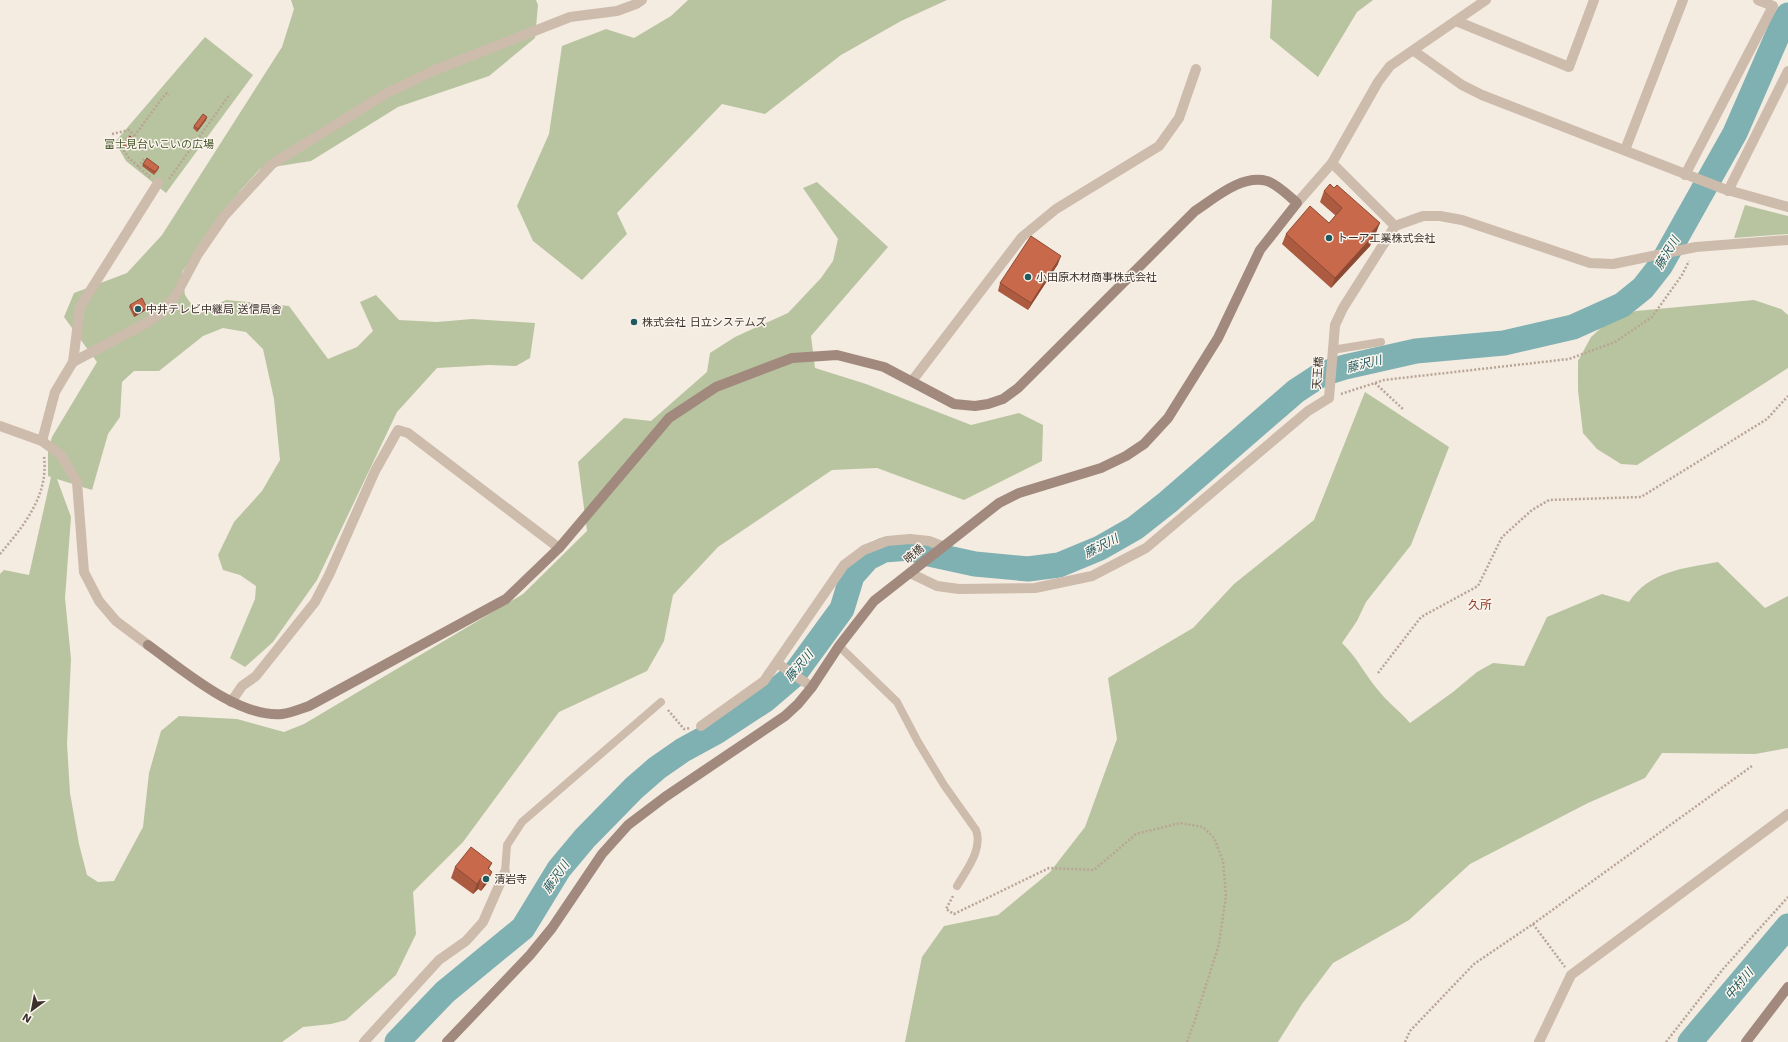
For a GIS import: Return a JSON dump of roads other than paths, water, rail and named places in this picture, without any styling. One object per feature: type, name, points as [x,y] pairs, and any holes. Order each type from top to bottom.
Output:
[{"type":"street","points":[[73,362],[150,321],[162,312],[176,295],[198,254],[225,215],[272,164],[387,93],[435,70],[570,17],[617,11],[636,4],[642,0]]},
{"type":"street","points":[[0,426],[42,441],[61,456],[77,482],[84,572],[99,602],[116,621],[231,702],[256,712],[282,714],[309,706],[506,599],[558,548],[668,418],[716,387],[792,358],[837,355],[884,367],[954,404],[975,406],[988,404],[1003,399],[1018,388],[1195,211],[1228,190],[1250,179],[1268,181],[1297,203],[1332,163],[1378,82],[1390,66],[1414,51],[1486,0]]},
{"type":"street","points":[[1456,21],[1569,67],[1594,0]]},
{"type":"street","points":[[1625,150],[1683,0]]},
{"type":"street","points":[[1688,176],[1775,3],[1758,0]]},
{"type":"street","points":[[1414,51],[1462,85],[1482,95],[1726,190],[1788,207]]},
{"type":"street","points":[[912,381],[1022,237],[1056,209],[1159,146],[1180,118],[1196,70]]},
{"type":"street","points":[[1726,190],[1788,71]]},
{"type":"street","points":[[1332,163],[1395,226],[1423,216],[1440,216],[1462,220],[1590,263],[1613,264],[1696,247],[1788,240]]},
{"type":"street","points":[[42,441],[55,392],[73,362],[80,307],[158,183]]},
{"type":"street","name":"暁橋","points":[[447,1042],[530,955],[552,928],[602,854],[628,825],[665,796],[785,716],[798,704],[807,684],[874,601],[942,546],[999,503],[1018,493],[1101,468],[1126,456],[1144,444],[1168,418],[1218,338],[1260,250],[1297,203]]},
{"type":"street","name":"天王橋","points":[[906,576],[937,586],[959,589],[1035,588],[1092,576],[1146,548],[1308,411],[1329,398],[1335,325],[1343,308],[1395,226]]},
{"type":"street","points":[[231,702],[242,686],[256,676],[315,602],[329,575],[375,471],[398,430],[408,433],[558,548]]},
{"type":"street","points":[[701,726],[764,681],[778,664],[844,565],[864,550],[887,542],[910,539],[929,541],[942,546]]},
{"type":"street","points":[[778,664],[807,684]]},
{"type":"street","points":[[1539,1042],[1571,975],[1788,814]]},
{"type":"street","points":[[364,1042],[439,960],[466,941],[483,922],[505,872]]},
{"type":"street","points":[[1746,1042],[1788,988]]},
{"type":"lane","points":[[1332,350],[1381,342]]},
{"type":"lane","points":[[839,646],[897,702],[918,742],[944,785],[976,830],[979,837],[977,851],[958,886]]},
{"type":"lane","points":[[505,872],[507,845],[522,822],[661,702]]},
{"type":"waterway","name":"藤沢川","points":[[397,1042],[445,992],[523,928],[559,869],[585,838],[634,788],[657,768],[683,750],[716,732],[765,700],[793,676],[842,609],[852,576],[868,558],[884,550],[910,548],[929,554],[975,564],[1028,569],[1059,565],[1100,548],[1135,528],[1168,502],[1296,391],[1322,374],[1345,367],[1416,351],[1504,343],[1573,327],[1622,305],[1643,288],[1661,265],[1735,133],[1782,25],[1788,15]]},
{"type":"waterway","name":"中村川","points":[[1690,1042],[1788,926]]},
{"type":"place","name":"トーア工業株式会社","points":[[1329,238]]},
{"type":"place","name":"小田原木材商事株式会社","points":[[1028,277]]},
{"type":"place","name":"中井テレビ中継局 送信局舎","points":[[138,309]]},
{"type":"place","name":"株式会社 日立システムズ","points":[[634,322]]},
{"type":"place","name":"清岩寺","points":[[486,879]]},
{"type":"district","name":"久所","points":[[1480,605]]},
{"type":"park label","name":"富士見台いこいの広場","points":[[159,144]]}]
